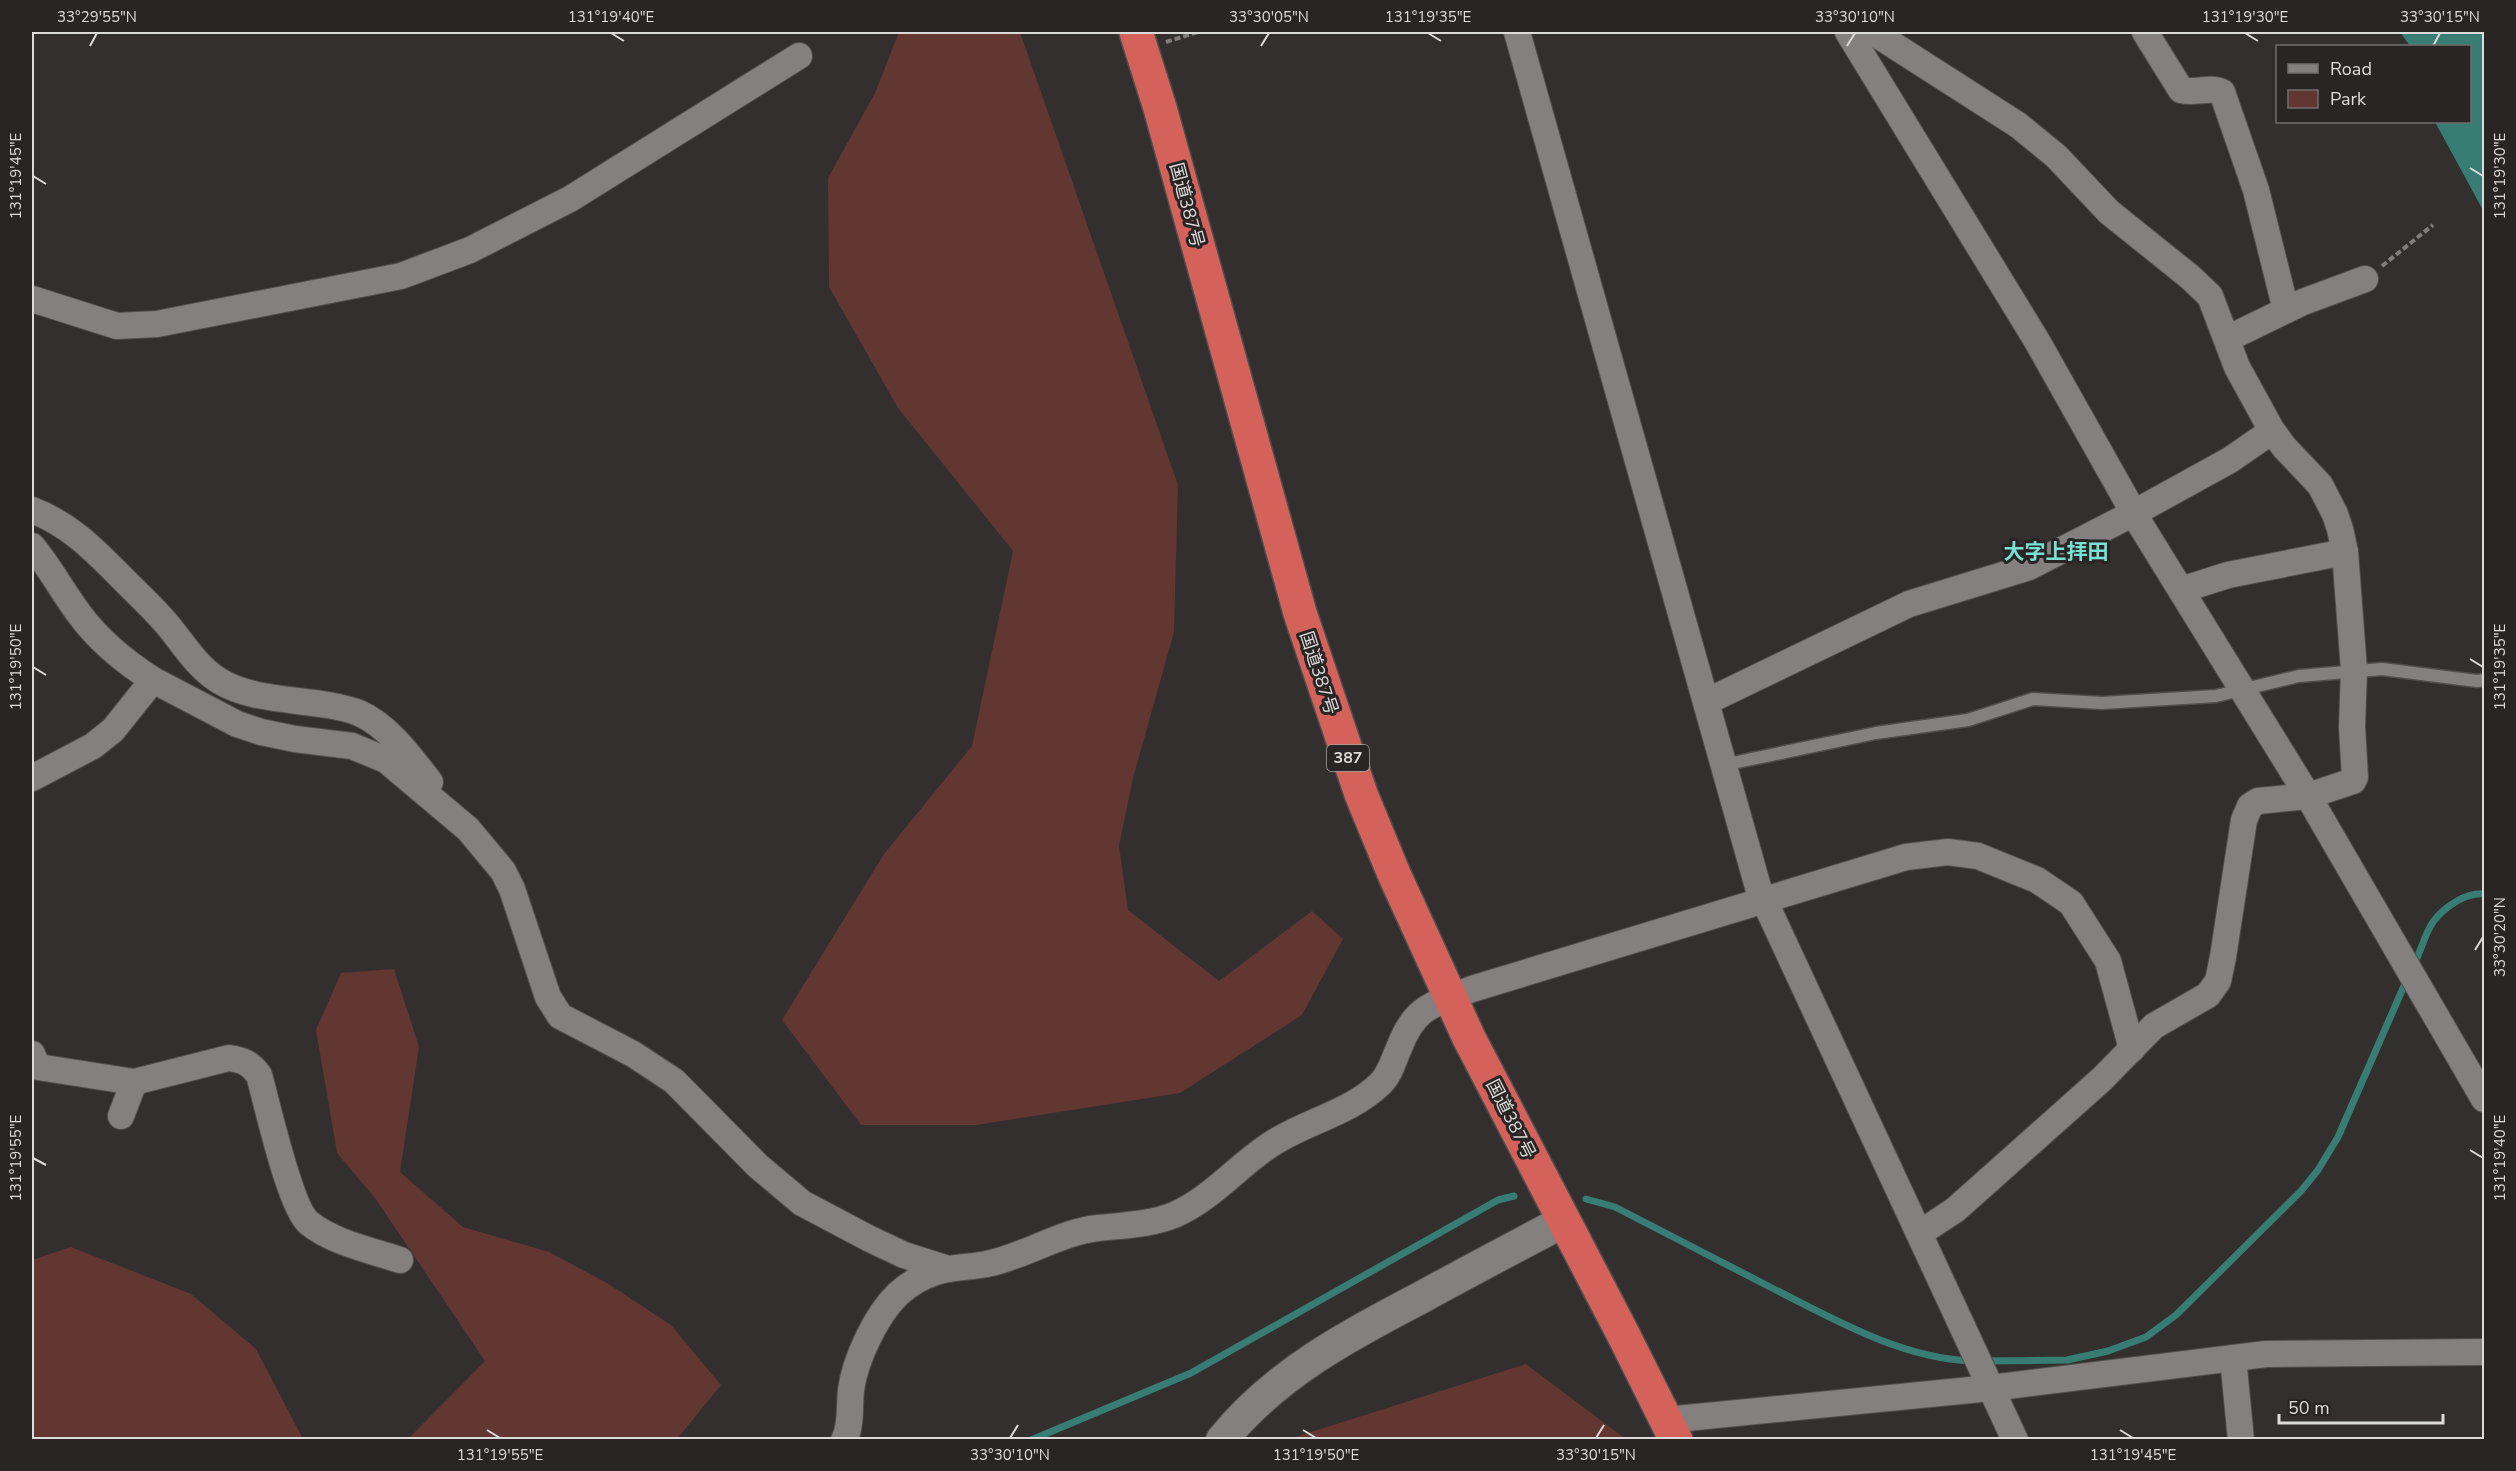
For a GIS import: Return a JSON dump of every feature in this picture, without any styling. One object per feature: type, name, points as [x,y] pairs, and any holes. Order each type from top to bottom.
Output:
[{"type":"highway","name":"国道387号","points":[[1139,40],[1300,612],[1334,718],[1378,838],[1450,998],[1671,1430]]},
{"type":"street","points":[[1517,32],[1764,901],[2015,1440]]},
{"type":"street","points":[[1848,32],[2037,341],[2134,513],[2308,796],[2484,1099]]},
{"type":"street","points":[[1873,32],[2018,125],[2056,156],[2109,212],[2200,285],[2216,308],[2242,377],[2272,431],[2320,485],[2336,514],[2345,552],[2354,670],[2352,727],[2355,777],[2349,784],[2308,796],[2258,801],[2250,806],[2244,820],[2218,981],[2208,995],[2154,1026],[2102,1079],[1963,1203],[1920,1233]]},
{"type":"street","points":[[2145,32],[2181,90],[2191,93],[2215,88],[2222,92],[2256,190],[2286,310]]},
{"type":"street","points":[[32,299],[117,326],[157,324],[249,304],[401,276],[470,250],[570,199],[799,56]]},
{"type":"street","points":[[2228,339],[2286,310],[2365,279]]},
{"type":"street","points":[[1706,702],[1909,604],[2029,567],[2230,460],[2272,431]]},
{"type":"street","points":[[32,510],[71,529],[86,542],[166,622],[194,660],[219,681],[281,699],[358,713],[374,721],[388,733],[417,766],[503,871],[512,889],[548,997],[560,1016],[633,1054],[674,1081],[758,1166],[802,1203],[904,1255],[948,1269]]},
{"type":"street","points":[[32,546],[79,614],[100,639],[153,680],[237,724],[295,740],[352,746],[386,760],[468,829]]},
{"type":"street","points":[[2181,590],[2237,573],[2345,552]]},
{"type":"street","points":[[32,778],[93,746],[113,730],[153,680]]},
{"type":"street","points":[[844,1440],[851,1389],[868,1337],[898,1295],[923,1276],[1018,1256],[1074,1233],[1152,1222],[1175,1214],[1200,1200],[1272,1143],[1367,1096],[1389,1073],[1412,1020],[1422,1011],[1450,998],[1472,989],[1906,857],[1947,852],[1978,856],[2037,880],[2071,903],[2108,961],[2132,1049]]},
{"type":"street","points":[[32,1054],[38,1067],[134,1082],[229,1058],[242,1060],[252,1065],[259,1075],[295,1202],[308,1222],[327,1234],[399,1260]]},
{"type":"street","points":[[121,1116],[134,1082]]},
{"type":"street","points":[[1222,1440],[1272,1388],[1317,1356],[1395,1311],[1564,1221]]},
{"type":"street","points":[[1671,1430],[2232,1358],[2277,1354],[2374,1355],[2484,1352]]},
{"type":"street","points":[[2232,1358],[2241,1440]]},
{"type":"lane","points":[[1724,765],[1876,733],[1968,720],[2033,699],[2102,703],[2216,696],[2299,676],[2354,670],[2396,670],[2484,680]]},
{"type":"path","points":[[1139,40],[1198,32]]},
{"type":"path","points":[[2365,279],[2433,225]]},
{"type":"green space","points":[[899,32],[1020,32],[1178,485],[1174,632],[1133,778],[1119,846],[1128,910],[1219,981],[1312,911],[1343,939],[1302,1015],[1180,1093],[976,1125],[861,1125],[782,1020],[884,854],[972,746],[1013,551],[898,408],[829,287],[828,178],[875,93]]},
{"type":"green space","points":[[394,969],[419,1047],[400,1172],[463,1227],[549,1252],[607,1283],[671,1325],[721,1385],[677,1439],[408,1439],[485,1361],[375,1198],[337,1153],[316,1030],[341,973]]},
{"type":"green space","points":[[71,1247],[191,1294],[256,1349],[303,1439],[32,1439],[32,1260]]},
{"type":"green space","points":[[1526,1364],[1626,1439],[1289,1439]]},
{"type":"shaded area","points":[[2400,32],[2484,32],[2484,212],[2436,123],[2471,123],[2471,45],[2409,45]]},
{"type":"waterway","points":[[2413,967],[2429,930],[2439,915],[2457,901],[2473,894],[2484,894]]},
{"type":"waterway","points":[[1985,1361],[2067,1360],[2108,1351],[2146,1337],[2176,1315],[2301,1191],[2318,1170],[2338,1137],[2407,979]]},
{"type":"waterway","points":[[1031,1440],[1191,1373],[1498,1200],[1514,1196]]},
{"type":"waterway","points":[[1586,1199],[1615,1207],[1817,1311],[1867,1334],[1918,1353],[1971,1361]]},
{"type":"district","name":"大字上拝田","points":[[2056,552]]}]
